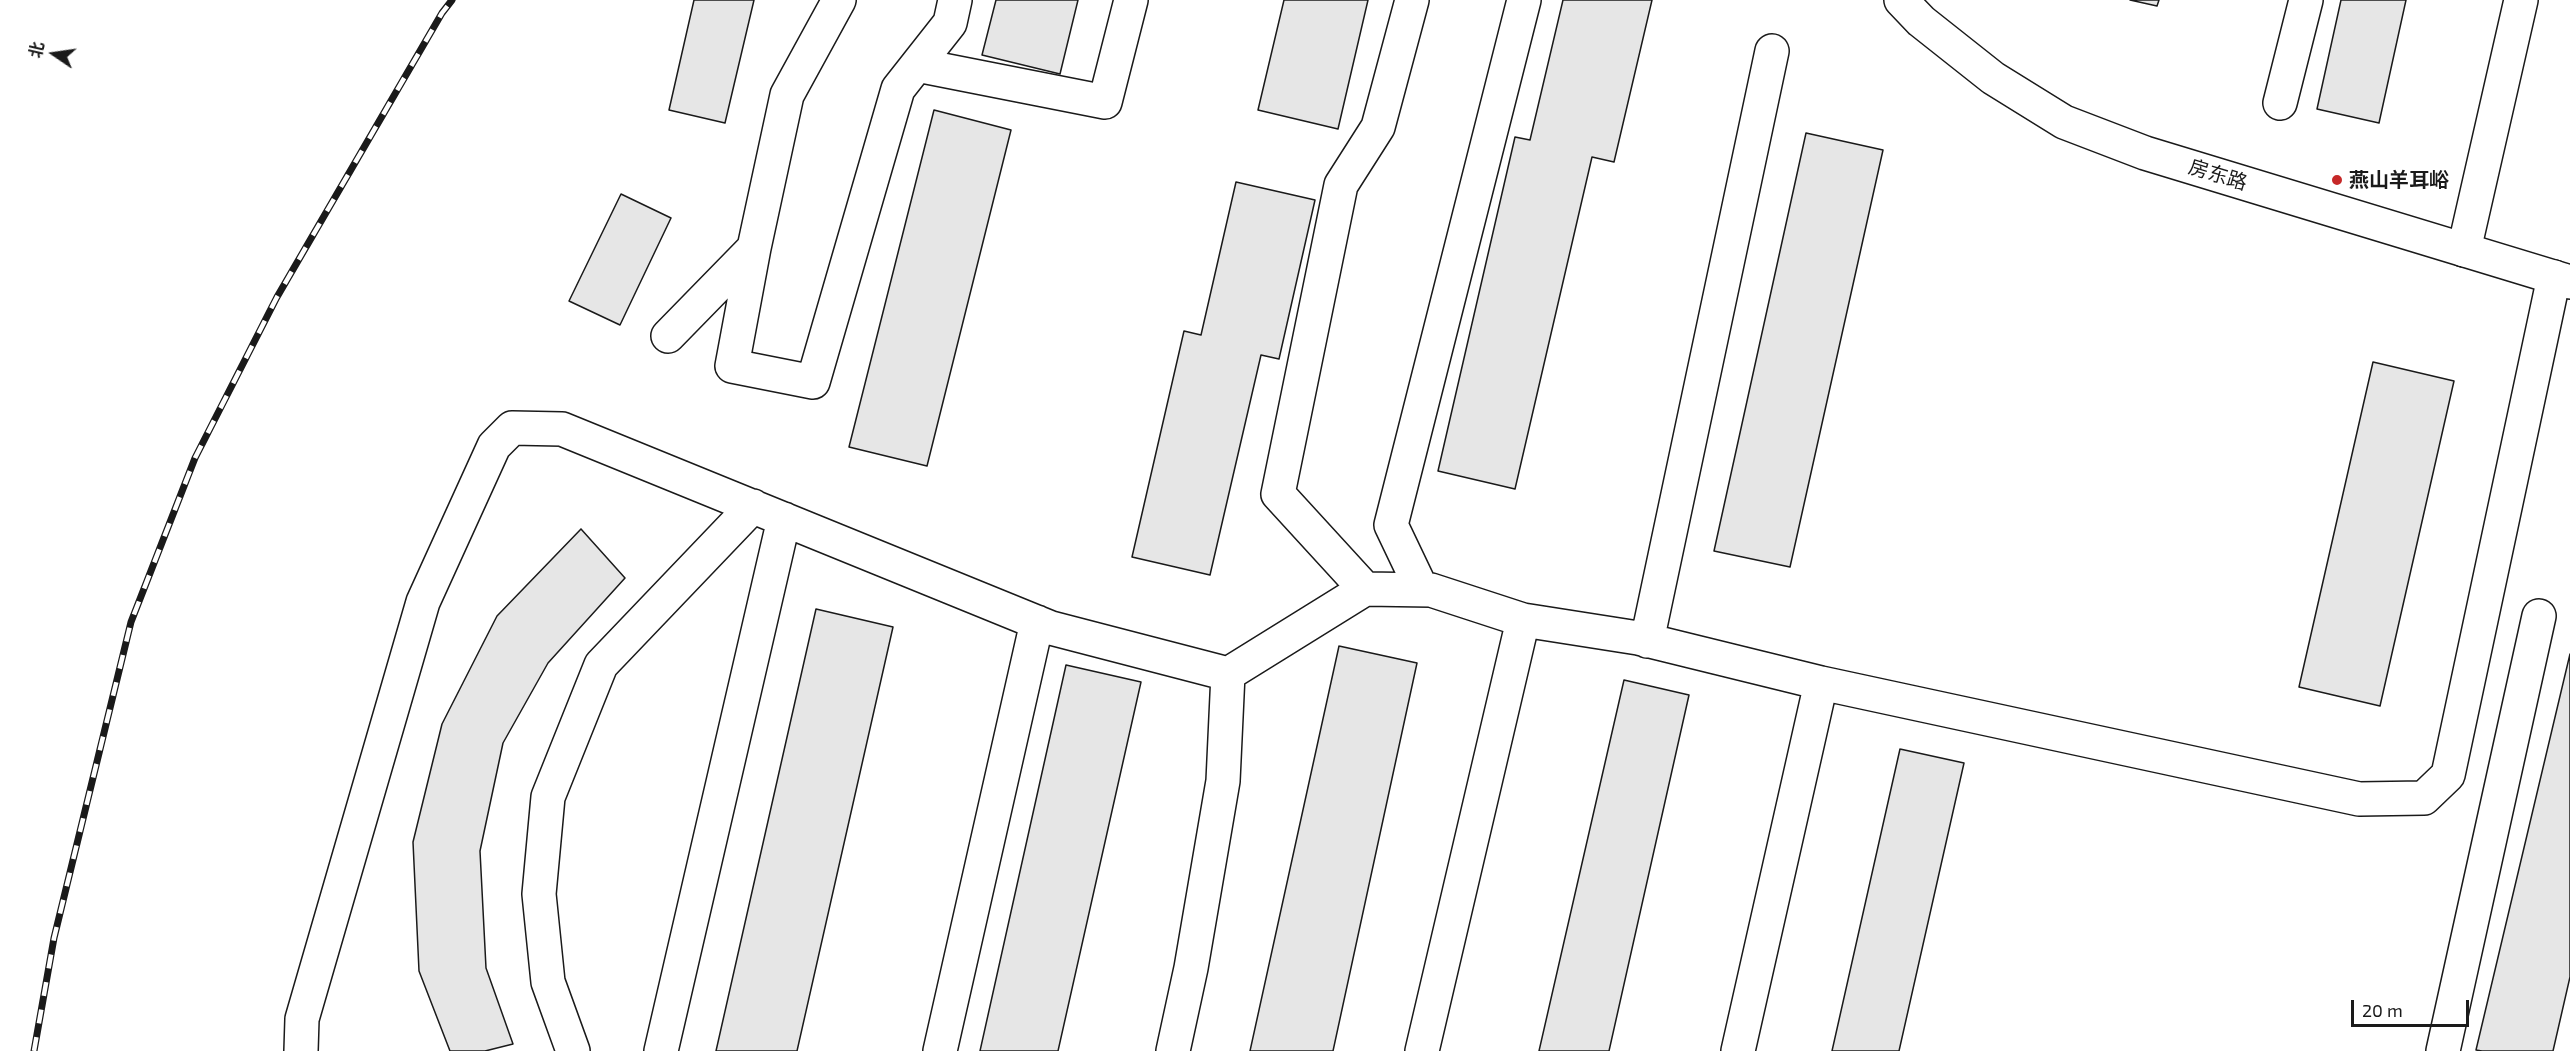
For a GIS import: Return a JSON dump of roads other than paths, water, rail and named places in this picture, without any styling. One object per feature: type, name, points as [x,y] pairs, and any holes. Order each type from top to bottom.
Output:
[{"type":"street","points":[[839,0],[788,95],[753,248],[732,366],[813,382],[898,89],[950,23],[955,0]]},
{"type":"street","points":[[917,65],[1106,102],[1131,0]]},
{"type":"street","points":[[1365,589],[1278,494],[1341,185],[1378,127],[1412,0]]},
{"type":"street","points":[[1422,590],[1391,525],[1524,0]]},
{"type":"street","name":"房东路","points":[[1901,0],[1921,21],[1993,78],[2064,122],[2145,153],[2562,280]]},
{"type":"street","points":[[2280,103],[2306,0]]},
{"type":"street","points":[[2464,250],[2521,0]]},
{"type":"street","points":[[1647,641],[1772,51]]},
{"type":"street","points":[[668,336],[753,248]]},
{"type":"street","points":[[301,1051],[302,1019],[423,602],[494,446],[513,428],[562,429],[1051,628],[1228,674],[1365,589],[1431,590],[1523,620],[1647,641],[1821,683],[2360,799],[2424,798],[2448,775],[2562,280]]},
{"type":"street","points":[[573,1051],[548,982],[540,905],[548,797],[601,665],[753,506]]},
{"type":"street","points":[[661,1051],[784,519]]},
{"type":"street","points":[[2443,1051],[2540,616]]},
{"type":"street","points":[[1422,1051],[1523,620]]},
{"type":"street","points":[[940,1051],[1037,622]]},
{"type":"street","points":[[1173,1051],[1191,969],[1223,782],[1228,674]]},
{"type":"street","points":[[1738,1051],[1821,683]]},
{"type":"railway","points":[[34,1051],[54,938],[131,622],[195,458],[277,297],[442,13],[452,0]]},
{"type":"place","name":"燕山羊耳峪","points":[[2337,180]]}]
